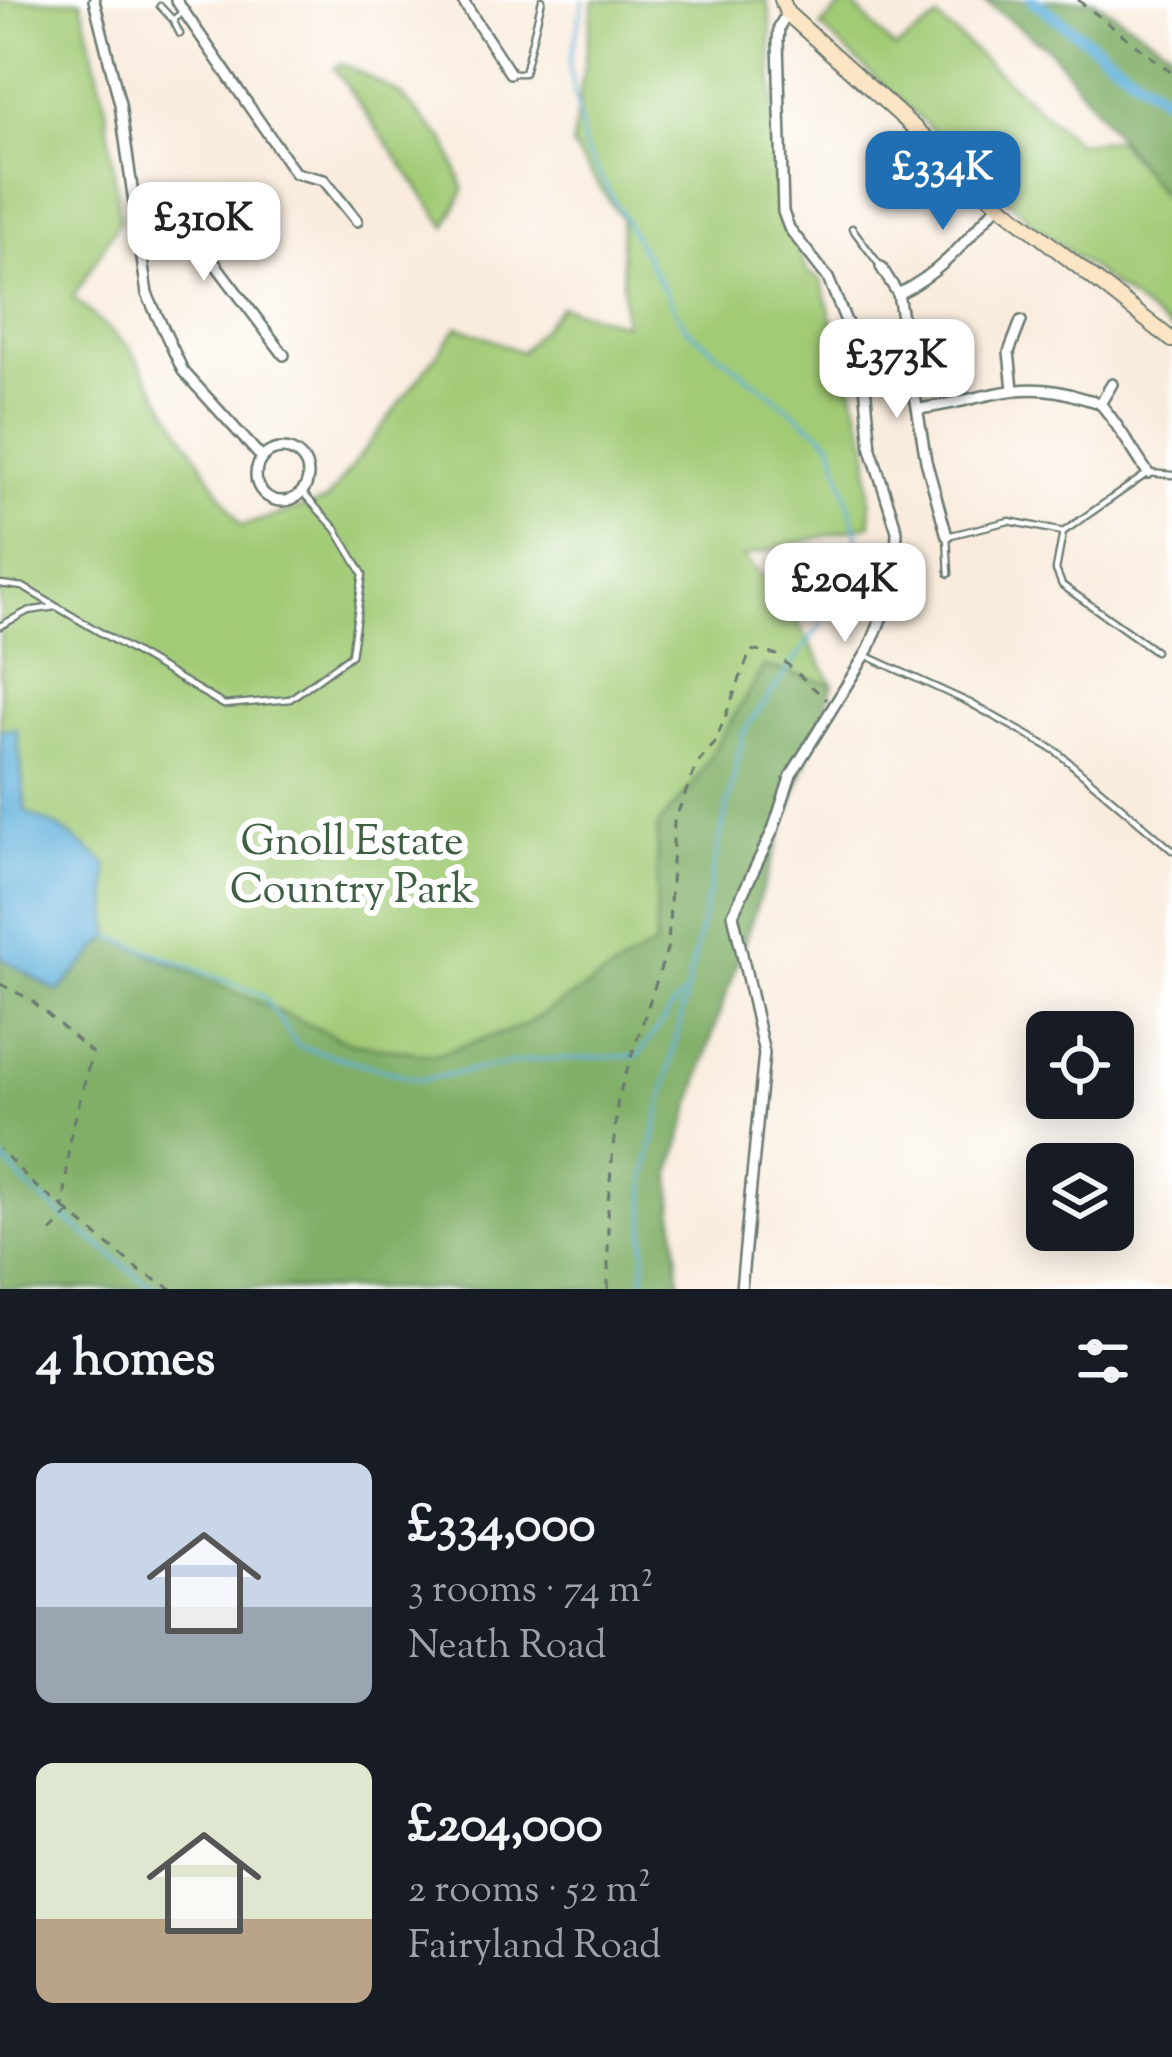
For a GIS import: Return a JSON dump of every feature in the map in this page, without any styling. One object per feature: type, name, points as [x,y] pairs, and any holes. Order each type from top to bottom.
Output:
[{"type":"main road","points":[[785,7],[999,204],[1172,340]]},
{"type":"street","points":[[94,0],[120,104],[147,294],[183,371],[262,458]]},
{"type":"street","points":[[176,0],[295,173],[324,180],[358,221]]},
{"type":"street","points":[[462,0],[511,74]]},
{"type":"street","points":[[740,1289],[764,1053],[733,914],[773,830],[791,775],[865,655],[896,584],[897,531],[871,449],[863,362],[828,278],[789,228],[783,212],[778,41],[785,7]]},
{"type":"street","points":[[133,195],[164,196],[284,355]]},
{"type":"street","points":[[898,294],[944,267],[999,204]]},
{"type":"street","points":[[881,267],[898,294],[926,461],[947,536]]},
{"type":"street","points":[[1013,388],[1010,352],[1022,321]]},
{"type":"street","points":[[1100,404],[1112,384]]},
{"type":"street","points":[[918,409],[953,405],[1013,388],[1044,387],[1100,404],[1148,473]]},
{"type":"street","points":[[278,449],[295,452],[307,468],[302,492],[287,501],[265,495],[256,479],[262,458],[278,449]]},
{"type":"lane","points":[[511,74],[524,73],[528,64],[542,0]]},
{"type":"lane","points":[[160,6],[180,34]]},
{"type":"lane","points":[[172,20],[185,10]]},
{"type":"lane","points":[[852,228],[881,267]]},
{"type":"lane","points":[[1155,651],[1062,585],[1056,570],[1063,532],[1148,473],[1172,475]]},
{"type":"lane","points":[[0,584],[23,587],[224,705],[290,699],[351,655],[363,574],[335,530],[302,492]]},
{"type":"lane","points":[[949,574],[947,536],[1009,521],[1063,532]]},
{"type":"lane","points":[[0,626],[28,611],[55,607]]},
{"type":"lane","points":[[865,655],[970,703],[1056,751],[1172,850]]},
{"type":"path","points":[[1078,0],[1172,73]]},
{"type":"path","points":[[608,1289],[608,1202],[618,1097],[668,946],[674,822],[698,764],[716,743],[751,650],[777,655],[833,706]]},
{"type":"path","points":[[0,984],[30,1000],[92,1053],[69,1142],[67,1211],[51,1232]]},
{"type":"path","points":[[0,1149],[34,1185],[141,1272],[172,1289]]},
{"type":"green space","name":"Gnoll Estate Country Park","points":[[0,0],[81,0],[105,102],[120,220],[73,298],[130,348],[241,526],[326,501],[458,326],[521,352],[561,306],[624,324],[621,218],[572,146],[594,0],[766,0],[777,200],[808,272],[821,280],[868,443],[871,524],[743,557],[782,594],[833,684],[764,666],[606,1289],[0,1289]]},
{"type":"green space","points":[[848,0],[895,49],[938,19],[1077,143],[1117,139],[1172,207],[1172,331],[1037,227],[821,27]]},
{"type":"green space","points":[[983,0],[1094,0],[1172,51],[1172,207],[1051,51]]},
{"type":"green space","points":[[342,63],[399,93],[447,143],[464,190],[446,227],[334,68]]},
{"type":"green space","points":[[764,666],[833,684],[715,1026],[671,1174],[680,1289],[0,1289],[0,957],[58,992],[110,936],[350,1043],[435,1055],[523,1026],[655,945],[658,825],[693,785]]},
{"type":"water","points":[[17,729],[26,812],[62,829],[107,864],[110,936],[58,992],[0,957],[0,730]]},
{"type":"waterway","points":[[584,0],[569,65],[585,149],[685,327],[832,442],[865,563],[744,731],[645,1179],[644,1289]]},
{"type":"waterway","points":[[1033,0],[1172,104]]},
{"type":"waterway","points":[[110,936],[262,995],[298,1046],[420,1080],[529,1060],[638,1056],[681,996]]},
{"type":"waterway","points":[[0,1156],[31,1190],[146,1283],[160,1289]]}]
